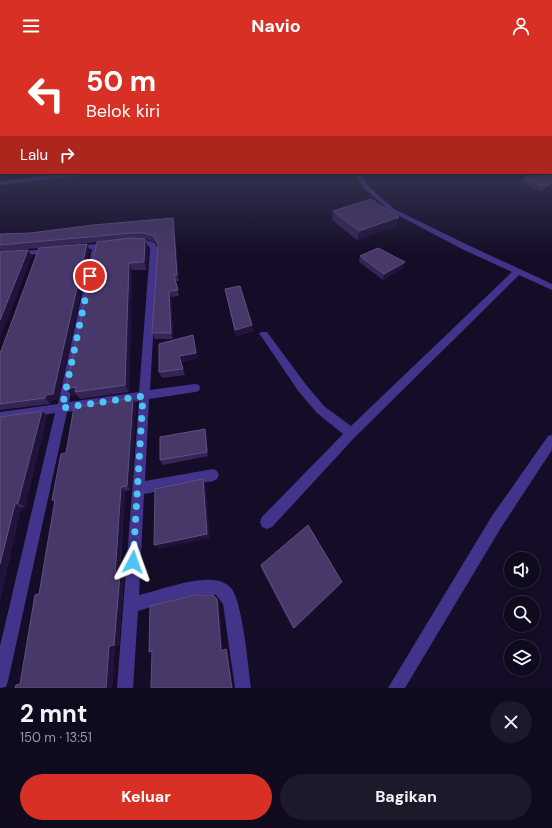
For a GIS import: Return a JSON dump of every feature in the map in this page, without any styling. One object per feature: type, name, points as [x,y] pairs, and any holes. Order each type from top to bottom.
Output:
[{"type":"street","points":[[374,195],[392,210],[412,222],[552,287]]},
{"type":"street","points":[[0,255],[37,256],[64,249],[134,242],[145,242],[152,245],[154,250],[143,396],[125,688]]},
{"type":"street","points":[[0,681],[62,408],[96,246]]},
{"type":"street","points":[[267,522],[351,433],[518,271]]},
{"type":"street","points":[[264,334],[303,389],[322,410],[351,433]]},
{"type":"street","points":[[0,417],[195,388]]},
{"type":"street","points":[[396,688],[497,521],[552,440]]},
{"type":"street","points":[[137,490],[213,475]]},
{"type":"street","points":[[130,606],[204,587],[216,587],[226,592],[231,604],[243,688]]},
{"type":"building","points":[[371,199],[399,217],[359,231],[333,211]]},
{"type":"building","points":[[173,218],[177,275],[174,275],[178,290],[169,291],[171,333],[152,333],[158,244],[154,236],[144,233],[132,233],[0,245],[0,234],[30,233],[93,225]]},
{"type":"building","points":[[131,238],[145,239],[144,262],[129,263],[125,385],[75,392],[76,387],[66,389],[97,242]]},
{"type":"building","points":[[87,244],[53,394],[46,395],[45,398],[0,404],[0,352],[39,248]]},
{"type":"building","points":[[378,248],[405,262],[384,274],[360,256]]},
{"type":"building","points":[[28,250],[0,320],[0,252]]},
{"type":"building","points":[[240,286],[252,325],[235,330],[225,289]]},
{"type":"building","points":[[193,335],[196,353],[179,356],[183,369],[159,372],[159,344]]},
{"type":"building","points":[[133,398],[127,486],[121,487],[115,575],[120,574],[114,645],[109,646],[106,688],[15,688],[16,685],[20,684],[35,595],[39,594],[55,500],[52,500],[61,454],[66,453],[74,407]]},
{"type":"building","points":[[42,411],[18,503],[15,504],[0,564],[0,417]]},
{"type":"building","points":[[205,429],[207,452],[160,460],[160,437]]},
{"type":"building","points":[[203,479],[207,534],[154,545],[155,489]]},
{"type":"building","points":[[308,525],[342,582],[294,628],[261,565]]},
{"type":"building","points":[[194,595],[213,595],[217,599],[221,651],[226,649],[232,688],[151,688],[152,651],[149,652],[150,606]]},
{"type":"route","points":[[90,276],[62,408],[143,396],[133,562]]}]
